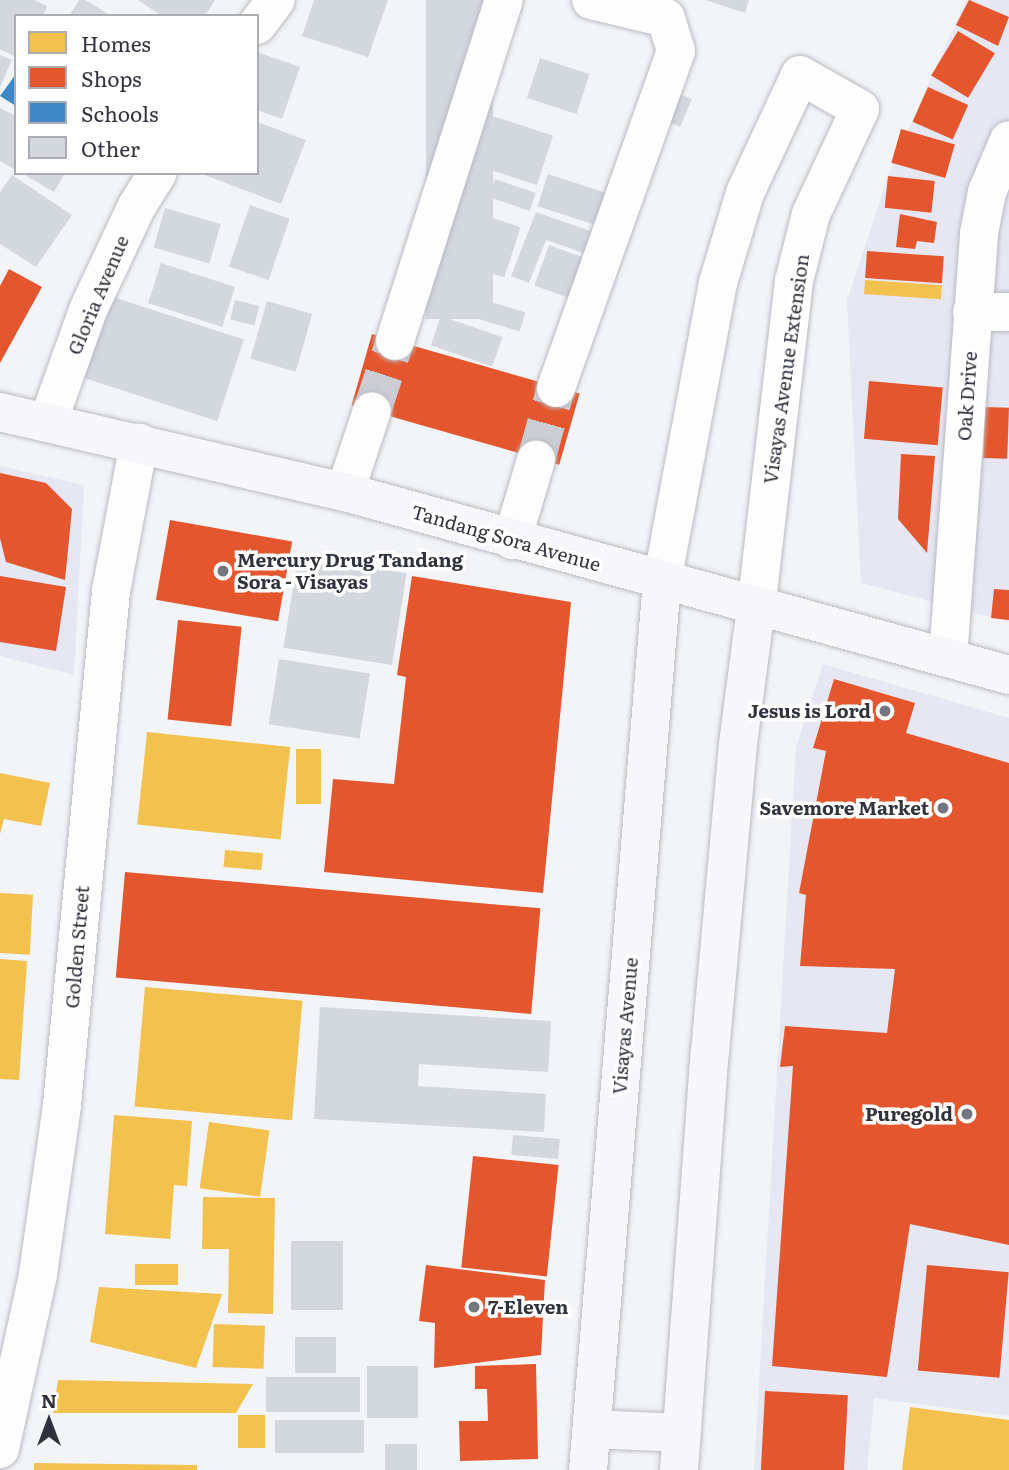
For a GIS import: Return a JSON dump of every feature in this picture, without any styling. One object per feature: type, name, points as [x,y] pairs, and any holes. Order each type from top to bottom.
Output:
[{"type":"main road","name":"Tandang Sora Avenue","points":[[0,412],[345,492],[662,582],[1009,675]]},
{"type":"main road","name":"Visayas Avenue","points":[[588,1470],[662,582]]},
{"type":"main road","points":[[592,1429],[681,1451],[710,1052],[738,744],[756,607]]},
{"type":"street","points":[[259,21],[276,0]]},
{"type":"street","points":[[395,341],[504,0]]},
{"type":"street","points":[[556,388],[676,51],[666,18],[591,0]]},
{"type":"street","name":"Visayas Avenue Extension","points":[[662,582],[718,282],[745,193],[800,75],[860,109],[811,214],[794,281],[756,607]]},
{"type":"street","name":"Oak Drive","points":[[948,658],[991,312],[987,192],[1009,140]]},
{"type":"street","name":"Gloria Avenue","points":[[48,422],[88,310],[137,206],[157,175]]},
{"type":"street","points":[[345,492],[372,411]]},
{"type":"street","name":"Golden Street","points":[[0,1449],[38,1274],[58,1131],[111,591],[138,443]]},
{"type":"street","points":[[512,540],[536,460]]},
{"type":"shaded area","points":[[966,0],[1009,0],[1009,622],[861,583],[847,301],[889,173]]},
{"type":"shaded area","points":[[0,466],[84,485],[74,675],[0,656]]},
{"type":"shaded area","points":[[823,664],[1009,718],[1009,1416],[874,1398],[867,1470],[754,1470],[796,747]]},
{"type":"building: Homes","points":[[865,280],[942,285],[941,299],[864,294]]},
{"type":"building: Homes","points":[[147,732],[290,747],[280,840],[137,824]]},
{"type":"building: Homes","points":[[296,749],[321,749],[321,804],[296,804]]},
{"type":"building: Homes","points":[[0,773],[50,783],[41,826],[4,819],[0,834]]},
{"type":"building: Homes","points":[[225,850],[263,853],[261,870],[224,867]]},
{"type":"building: Homes","points":[[0,893],[33,895],[30,955],[0,953]]},
{"type":"building: Homes","points":[[0,959],[27,961],[19,1080],[0,1079]]},
{"type":"building: Homes","points":[[145,987],[302,1001],[292,1120],[135,1107]]},
{"type":"building: Homes","points":[[114,1115],[192,1121],[187,1186],[174,1185],[170,1239],[105,1234]]},
{"type":"building: Homes","points":[[209,1122],[269,1130],[260,1197],[200,1188]]},
{"type":"building: Homes","points":[[203,1197],[275,1198],[273,1314],[228,1313],[229,1249],[202,1249]]},
{"type":"building: Homes","points":[[135,1264],[178,1264],[178,1285],[135,1285]]},
{"type":"building: Homes","points":[[99,1287],[222,1294],[196,1368],[90,1342]]},
{"type":"building: Homes","points":[[214,1324],[265,1326],[263,1369],[212,1367]]},
{"type":"building: Homes","points":[[58,1380],[253,1384],[236,1413],[53,1413]]},
{"type":"building: Homes","points":[[910,1407],[1009,1420],[1009,1470],[902,1470]]},
{"type":"building: Homes","points":[[238,1415],[265,1415],[265,1448],[238,1448]]},
{"type":"building: Homes","points":[[34,1463],[197,1465],[197,1470],[34,1470]]},
{"type":"building: Shops","points":[[969,0],[1009,17],[998,46],[956,25]]},
{"type":"building: Shops","points":[[958,31],[995,53],[968,98],[931,76]]},
{"type":"building: Shops","points":[[928,87],[968,105],[953,140],[913,122]]},
{"type":"building: Shops","points":[[901,129],[955,144],[945,178],[891,163]]},
{"type":"building: Shops","points":[[888,176],[935,181],[931,213],[885,208]]},
{"type":"building: Shops","points":[[900,214],[937,222],[934,243],[917,241],[915,249],[896,247]]},
{"type":"building: Shops","points":[[867,251],[944,256],[942,283],[865,278]]},
{"type":"building: Shops","points":[[9,269],[42,287],[0,363],[0,286]]},
{"type":"building: Shops","points":[[372,334],[580,394],[559,465],[352,405]]},
{"type":"building: Shops","points":[[869,381],[943,387],[938,445],[864,439]]},
{"type":"building: Shops","points":[[985,407],[1009,408],[1007,459],[983,458]]},
{"type":"building: Shops","points":[[901,454],[935,456],[927,553],[898,519]]},
{"type":"building: Shops","points":[[0,473],[46,483],[72,509],[65,580],[6,562],[0,538]]},
{"type":"building: Shops","name":"Mercury Drug Tandang Sora - Visayas","points":[[170,520],[292,542],[278,621],[156,600]]},
{"type":"building: Shops","points":[[0,576],[66,587],[56,651],[0,642]]},
{"type":"building: Shops","points":[[412,576],[571,602],[543,893],[324,872],[333,779],[394,784],[406,677],[397,675]]},
{"type":"building: Shops","points":[[994,589],[1009,590],[1009,620],[991,618]]},
{"type":"building: Shops","points":[[178,620],[242,627],[231,726],[168,719]]},
{"type":"building: Shops","points":[[834,679],[915,703],[906,733],[1009,763],[1009,1245],[910,1224],[887,1377],[772,1366],[793,1066],[780,1067],[785,1026],[887,1033],[895,969],[800,966],[806,895],[799,893],[826,751],[813,748]]},
{"type":"building: Shops","points":[[125,872],[540,908],[531,1014],[116,978]]},
{"type":"building: Shops","points":[[473,1156],[559,1165],[547,1276],[461,1267]]},
{"type":"building: Shops","points":[[426,1265],[545,1280],[541,1355],[434,1368],[435,1323],[419,1321]]},
{"type":"building: Shops","points":[[927,1265],[1009,1272],[999,1378],[918,1371]]},
{"type":"building: Shops","points":[[536,1364],[538,1459],[460,1461],[459,1421],[488,1421],[487,1389],[475,1389],[475,1366]]},
{"type":"building: Shops","points":[[765,1391],[848,1395],[844,1470],[761,1470]]},
{"type":"building: Schools","points":[[14,77],[14,105],[0,96]]},
{"type":"building: Other","points":[[0,0],[34,0],[47,6],[44,14],[14,14],[14,56],[0,49]]},
{"type":"building: Other","points":[[79,0],[85,0],[109,14],[70,14]]},
{"type":"building: Other","points":[[138,0],[215,0],[206,14],[159,14]]},
{"type":"building: Other","points":[[314,0],[388,0],[368,57],[302,36]]},
{"type":"building: Other","points":[[426,0],[493,0],[493,319],[426,319]]},
{"type":"building: Other","points":[[705,0],[749,0],[745,13]]},
{"type":"building: Other","points":[[259,53],[300,67],[282,119],[259,111]]},
{"type":"building: Other","points":[[0,55],[12,60],[0,87]]},
{"type":"building: Other","points":[[540,58],[589,74],[576,114],[527,98]]},
{"type":"building: Other","points":[[668,89],[692,99],[680,127],[656,117]]},
{"type":"building: Other","points":[[0,108],[14,115],[14,169],[0,161]]},
{"type":"building: Other","points":[[474,110],[553,136],[537,185],[458,159]]},
{"type":"building: Other","points":[[259,123],[306,140],[281,204],[205,175],[259,175]]},
{"type":"building: Other","points":[[463,172],[482,177],[475,204],[456,199]]},
{"type":"building: Other","points":[[548,174],[609,194],[598,226],[537,206]]},
{"type":"building: Other","points":[[12,175],[72,215],[36,267],[0,244],[0,192]]},
{"type":"building: Other","points":[[24,175],[64,175],[54,192]]},
{"type":"building: Other","points":[[495,179],[536,193],[529,211],[489,197]]},
{"type":"building: Other","points":[[250,205],[290,219],[269,280],[229,266]]},
{"type":"building: Other","points":[[456,206],[521,227],[504,277],[440,256]]},
{"type":"building: Other","points":[[165,208],[221,224],[209,263],[154,247]]},
{"type":"building: Other","points":[[536,212],[596,233],[589,255],[546,240],[529,283],[511,276]]},
{"type":"building: Other","points":[[549,245],[590,260],[576,300],[534,285]]},
{"type":"building: Other","points":[[161,263],[235,287],[222,327],[148,303]]},
{"type":"building: Other","points":[[426,282],[525,312],[520,332],[420,301]]},
{"type":"building: Other","points":[[104,294],[244,339],[217,421],[77,376]]},
{"type":"building: Other","points":[[235,300],[259,306],[254,325],[230,319]]},
{"type":"building: Other","points":[[267,301],[312,314],[296,372],[250,359]]},
{"type":"building: Other","points":[[441,316],[502,337],[492,366],[431,345]]},
{"type":"building: Other","points":[[298,556],[407,573],[392,665],[283,648]]},
{"type":"building: Other","points":[[279,659],[370,673],[360,739],[269,724]]},
{"type":"building: Other","points":[[320,1007],[551,1021],[548,1072],[419,1064],[418,1086],[546,1094],[544,1132],[314,1119]]},
{"type":"building: Other","points":[[513,1135],[560,1139],[558,1159],[511,1155]]},
{"type":"building: Other","points":[[291,1241],[343,1241],[343,1310],[291,1310]]},
{"type":"building: Other","points":[[295,1337],[336,1337],[336,1373],[295,1373]]},
{"type":"building: Other","points":[[367,1366],[418,1366],[418,1418],[367,1418]]},
{"type":"building: Other","points":[[266,1377],[360,1377],[360,1412],[266,1412]]},
{"type":"building: Other","points":[[275,1420],[364,1420],[364,1453],[275,1453]]},
{"type":"building: Other","points":[[385,1444],[417,1444],[417,1470],[385,1470]]},
{"type":"tunnel","points":[[372,411],[395,341]]},
{"type":"tunnel","points":[[536,460],[556,388]]},
{"type":"place","name":"Mercury Drug Tandang Sora - Visayas","points":[[223,571]]},
{"type":"place","name":"Jesus is Lord","points":[[885,711]]},
{"type":"place","name":"Savemore Market","points":[[943,808]]},
{"type":"place","name":"Puregold","points":[[967,1114]]},
{"type":"place","name":"7-Eleven","points":[[474,1307]]}]
